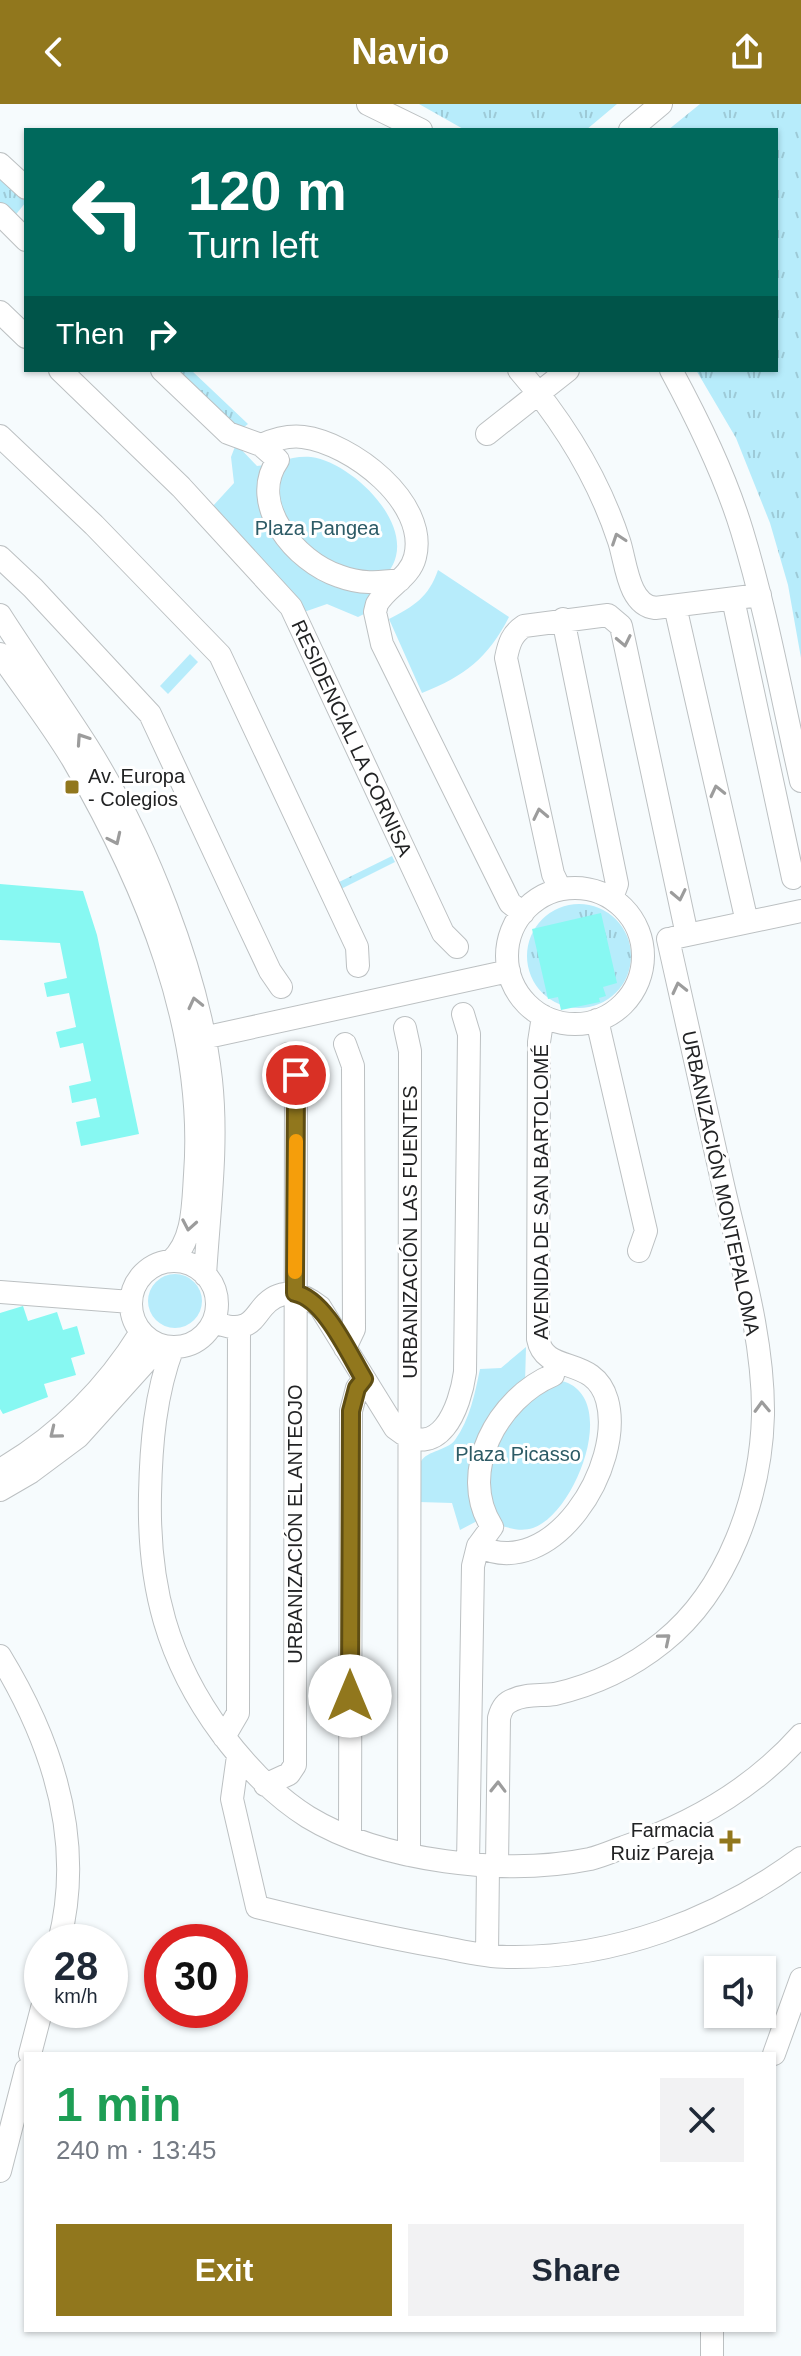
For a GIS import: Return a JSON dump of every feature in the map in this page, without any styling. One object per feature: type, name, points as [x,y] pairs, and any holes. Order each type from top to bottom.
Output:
[{"type":"street","points":[[632,128],[661,104]]},
{"type":"street","points":[[381,107],[418,128]]},
{"type":"street","points":[[0,164],[24,186]]},
{"type":"street","points":[[0,214],[24,238]]},
{"type":"street","points":[[0,312],[24,335]]},
{"type":"street","name":"RESIDENCIAL LA CORNISA","points":[[62,372],[181,487],[291,607],[443,933],[457,947]]},
{"type":"street","points":[[164,372],[228,433],[261,445],[278,460],[268,480],[270,506],[279,526],[301,552],[323,569],[347,579],[374,583],[400,580]]},
{"type":"street","points":[[521,372],[561,421],[594,477],[619,539],[638,600],[648,607],[675,606],[760,595]]},
{"type":"street","points":[[487,434],[565,372]]},
{"type":"street","points":[[672,372],[716,460],[742,529],[794,718],[801,781]]},
{"type":"street","points":[[0,436],[94,525],[220,655],[357,947],[358,966]]},
{"type":"street","points":[[261,445],[279,438],[301,437],[346,450],[369,466],[402,503],[415,530],[415,558],[400,580],[377,604],[375,612],[382,644],[510,903],[523,913]]},
{"type":"street","points":[[0,557],[33,588],[150,714],[257,945],[281,987]]},
{"type":"street","points":[[733,599],[793,878]]},
{"type":"street","points":[[675,606],[747,922]]},
{"type":"street","points":[[0,615],[88,747],[125,815],[179,945],[203,1038],[214,1117],[205,1275]]},
{"type":"street","name":"URBANIZACIÓN MONTEPALOMA","points":[[484,1864],[501,1711],[512,1700],[552,1694],[604,1678],[645,1655],[683,1624],[721,1572],[735,1545],[754,1479],[763,1414],[755,1326],[678,937],[621,626],[608,615],[524,626],[512,637],[506,658],[553,874],[560,889]]},
{"type":"street","points":[[563,619],[617,884],[612,898]]},
{"type":"street","points":[[0,654],[71,757],[105,817],[144,902],[177,1001],[188,1048],[198,1127],[189,1234],[180,1253],[171,1261]]},
{"type":"street","points":[[678,937],[649,961],[625,1003],[615,1012],[597,1020],[564,1023],[543,1016],[520,995],[509,971],[511,931],[536,900],[560,889],[587,888],[612,898],[653,935],[678,937],[801,911]]},
{"type":"street","points":[[631,916],[642,941],[639,980]]},
{"type":"street","points":[[203,1038],[509,971]]},
{"type":"street","points":[[213,1322],[239,1327],[252,1320],[272,1299],[295,1293],[304,1295],[320,1307],[395,1428],[409,1436],[435,1437],[443,1430],[457,1407],[465,1372],[469,1034],[463,1014]]},
{"type":"street","name":"AVENIDA DE SAN BARTOLOMÉ","points":[[478,1546],[503,1554],[520,1553],[554,1536],[573,1516],[595,1483],[607,1442],[607,1400],[599,1382],[589,1372],[556,1361],[543,1353],[538,1339],[539,1042],[543,1016]]},
{"type":"street","points":[[597,1020],[646,1231],[639,1251]]},
{"type":"street","name":"URBANIZACIÓN LAS FUENTES","points":[[405,1028],[410,1051],[409,1436]]},
{"type":"street","points":[[345,1044],[353,1066],[354,1329],[345,1348]]},
{"type":"street","points":[[288,1054],[296,1075],[295,1293]]},
{"type":"street","points":[[0,1490],[31,1472],[78,1437],[123,1387],[167,1346],[197,1340],[213,1322],[216,1297],[205,1275],[196,1267],[171,1261],[148,1269],[133,1290],[131,1302],[132,1313],[141,1332],[167,1346]]},
{"type":"street","points":[[0,1292],[131,1302]]},
{"type":"street","name":"URBANIZACIÓN EL ANTEOJO","points":[[265,1785],[289,1774],[295,1765],[295,1293]]},
{"type":"street","points":[[224,1737],[238,1713],[239,1327]]},
{"type":"street","points":[[0,1470],[57,1432],[88,1403],[121,1365],[141,1332]]},
{"type":"street","points":[[167,1346],[152,1442],[150,1517],[157,1589],[168,1633],[188,1683],[238,1756],[265,1785],[308,1817],[350,1837],[409,1855],[484,1864],[547,1864],[591,1859],[684,1824],[741,1790],[801,1735]]},
{"type":"street","name":"AVENIDA DE SAN BARTOLOMÉ","points":[[484,1864],[473,1566],[478,1546],[492,1527],[480,1502],[478,1480],[491,1435],[516,1398],[553,1375],[556,1361]]},
{"type":"street","points":[[350,1837],[351,1411],[357,1388],[364,1379]]},
{"type":"street","points":[[123,1387],[136,1385],[148,1392],[155,1400],[157,1414]]},
{"type":"street","points":[[409,1436],[409,1855]]},
{"type":"street","points":[[0,1656],[24,1696],[54,1768],[69,1852],[64,1924]]},
{"type":"street","points":[[238,1756],[232,1799],[257,1907],[387,1938],[504,1957],[558,1955],[649,1937],[705,1915],[745,1896],[801,1858]]},
{"type":"street","points":[[484,1864],[487,1955]]},
{"type":"street","points":[[775,2052],[801,1979]]},
{"type":"street","points":[[31,2052],[37,2028]]},
{"type":"street","points":[[0,2171],[24,2078]]},
{"type":"street","points":[[712,2332],[712,2356]]},
{"type":"green space","points":[[419,104],[617,104],[588,128],[461,128]]},
{"type":"green space","points":[[700,104],[801,104],[801,658],[788,585],[770,523],[736,438],[697,372],[778,372],[778,128],[670,128]]},
{"type":"green space","points":[[0,178],[24,200],[24,204],[13,218],[0,205]]},
{"type":"green space","points":[[174,372],[193,372],[248,424],[239,431]]},
{"type":"green space","name":"Plaza Pangea","points":[[236,444],[257,466],[304,457],[326,461],[357,480],[384,508],[397,540],[396,556],[389,571],[369,595],[364,614],[358,617],[327,604],[304,612],[212,507],[234,483],[231,457]]},
{"type":"green space","points":[[438,570],[509,617],[493,644],[474,664],[451,680],[422,693],[389,619],[419,600]]},
{"type":"green space","points":[[190,654],[198,662],[168,694],[160,686]]},
{"type":"green space","points":[[392,856],[395,862],[341,889],[337,883]]},
{"type":"green space","points":[[579,904],[599,908],[616,919],[627,936],[631,956],[627,976],[616,993],[599,1004],[579,1008],[559,1004],[542,993],[531,976],[527,956],[531,936],[542,919],[559,908]]},
{"type":"green space","points":[[175,1274],[194,1282],[202,1301],[194,1320],[175,1328],[156,1320],[148,1301],[156,1282]]},
{"type":"green space","name":"Plaza Picasso","points":[[526,1347],[525,1384],[558,1380],[568,1383],[582,1395],[589,1414],[589,1436],[584,1459],[562,1503],[548,1519],[533,1528],[512,1529],[479,1520],[460,1530],[452,1503],[419,1502],[420,1464],[426,1456],[455,1440],[471,1406],[480,1369],[501,1368]]},
{"type":"building","points":[[0,884],[83,891],[97,935],[139,1134],[81,1146],[76,1122],[100,1117],[96,1098],[72,1103],[69,1086],[91,1081],[83,1043],[60,1048],[56,1032],[76,1027],[69,993],[47,997],[44,983],[67,978],[60,943],[0,940]]},
{"type":"building","points":[[601,913],[617,983],[603,987],[606,996],[599,998],[600,1002],[561,1010],[558,997],[548,999],[532,929]]},
{"type":"building","points":[[23,1306],[28,1321],[57,1312],[63,1330],[77,1326],[85,1354],[71,1358],[76,1375],[44,1384],[48,1397],[3,1414],[0,1409],[0,1313]]},
{"type":"slow traffic","points":[[295,1272],[296,1141]]},
{"type":"place","name":"Av. Europa - Colegios","points":[[72,787]]},
{"type":"place","name":"Farmacia Ruiz Pareja","points":[[730,1841]]},
{"type":"route","points":[[296,1075],[295,1293],[304,1295],[320,1307],[364,1379],[352,1399],[351,1411],[350,1696]]}]
